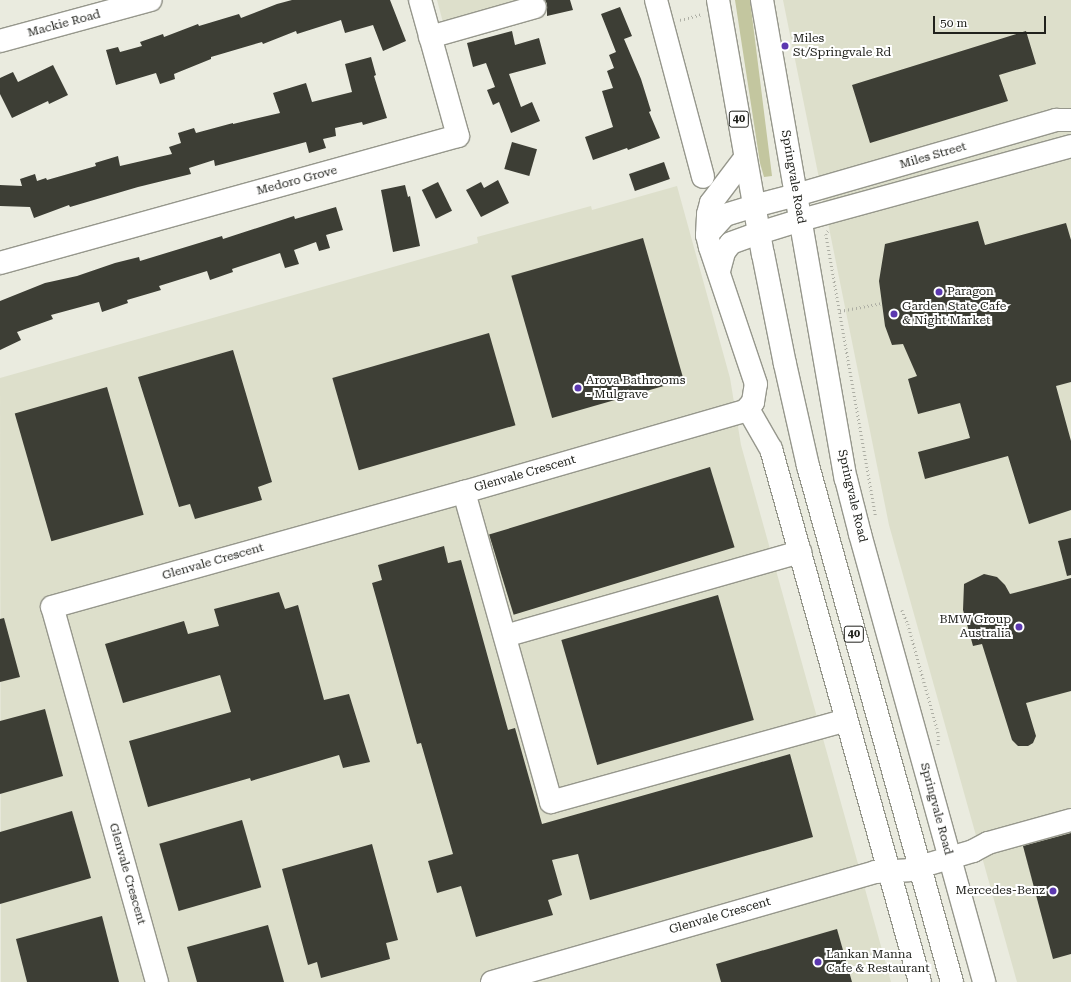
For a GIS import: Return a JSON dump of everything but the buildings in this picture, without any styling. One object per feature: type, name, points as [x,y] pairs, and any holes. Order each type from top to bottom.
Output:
[{"type":"main road","name":"Mackie Road","points":[[0,41],[151,0]]},
{"type":"main road","name":"Medoro Grove","points":[[0,263],[458,136],[420,0]]},
{"type":"main road","points":[[656,0],[703,177]]},
{"type":"main road","name":"40","points":[[718,0],[759,233],[785,364],[808,466],[952,982]]},
{"type":"main road","name":"Springvale Road","points":[[762,0],[846,479],[984,982]]},
{"type":"main road","points":[[430,37],[535,8]]},
{"type":"main road","name":"Miles Street","points":[[754,206],[903,165],[1056,120],[1071,120]]},
{"type":"main road","points":[[719,271],[724,252],[731,243],[759,233],[801,220],[1071,146]]},
{"type":"main road","points":[[746,158],[712,203],[708,214],[708,235],[710,247],[756,384],[755,396],[748,409],[771,449],[888,872],[920,982]]},
{"type":"main road","points":[[903,165],[910,191]]},
{"type":"main road","points":[[708,235],[725,215],[754,206]]},
{"type":"main road","name":"Glenvale Crescent","points":[[157,982],[52,606],[464,492],[748,409]]},
{"type":"main road","points":[[464,492],[551,802],[846,720]]},
{"type":"main road","points":[[505,636],[800,552]]},
{"type":"main road","name":"Glenvale Crescent","points":[[492,982],[875,872],[888,872],[919,867],[973,851],[988,843],[1071,820]]},
{"type":"path","points":[[826,234],[877,522]]},
{"type":"path","points":[[840,312],[882,303]]},
{"type":"path","points":[[899,605],[908,624],[939,736],[938,751]]},
{"type":"shaded area","points":[[437,0],[537,0],[448,41]]},
{"type":"shaded area","points":[[783,0],[1071,0],[1071,982],[1017,982],[889,525]]},
{"type":"shaded area","points":[[677,186],[730,378],[741,445],[891,982],[1,982],[0,378],[478,243],[477,237],[591,206],[592,210]]},
{"type":"green space","points":[[735,0],[750,0],[772,176],[764,177],[760,163]]},
{"type":"place","name":"Miles St/Springvale Rd","points":[[785,46]]},
{"type":"place","name":"Paragon","points":[[939,292]]},
{"type":"place","name":"Garden State Cafe & Night Market","points":[[894,314]]},
{"type":"place","name":"Arova Bathrooms - Mulgrave","points":[[578,388]]},
{"type":"place","name":"BMW Group Australia","points":[[1019,627]]},
{"type":"place","name":"Mercedes-Benz","points":[[1053,891]]},
{"type":"place","name":"Lankan Manna Cafe & Restaurant","points":[[818,962]]}]
